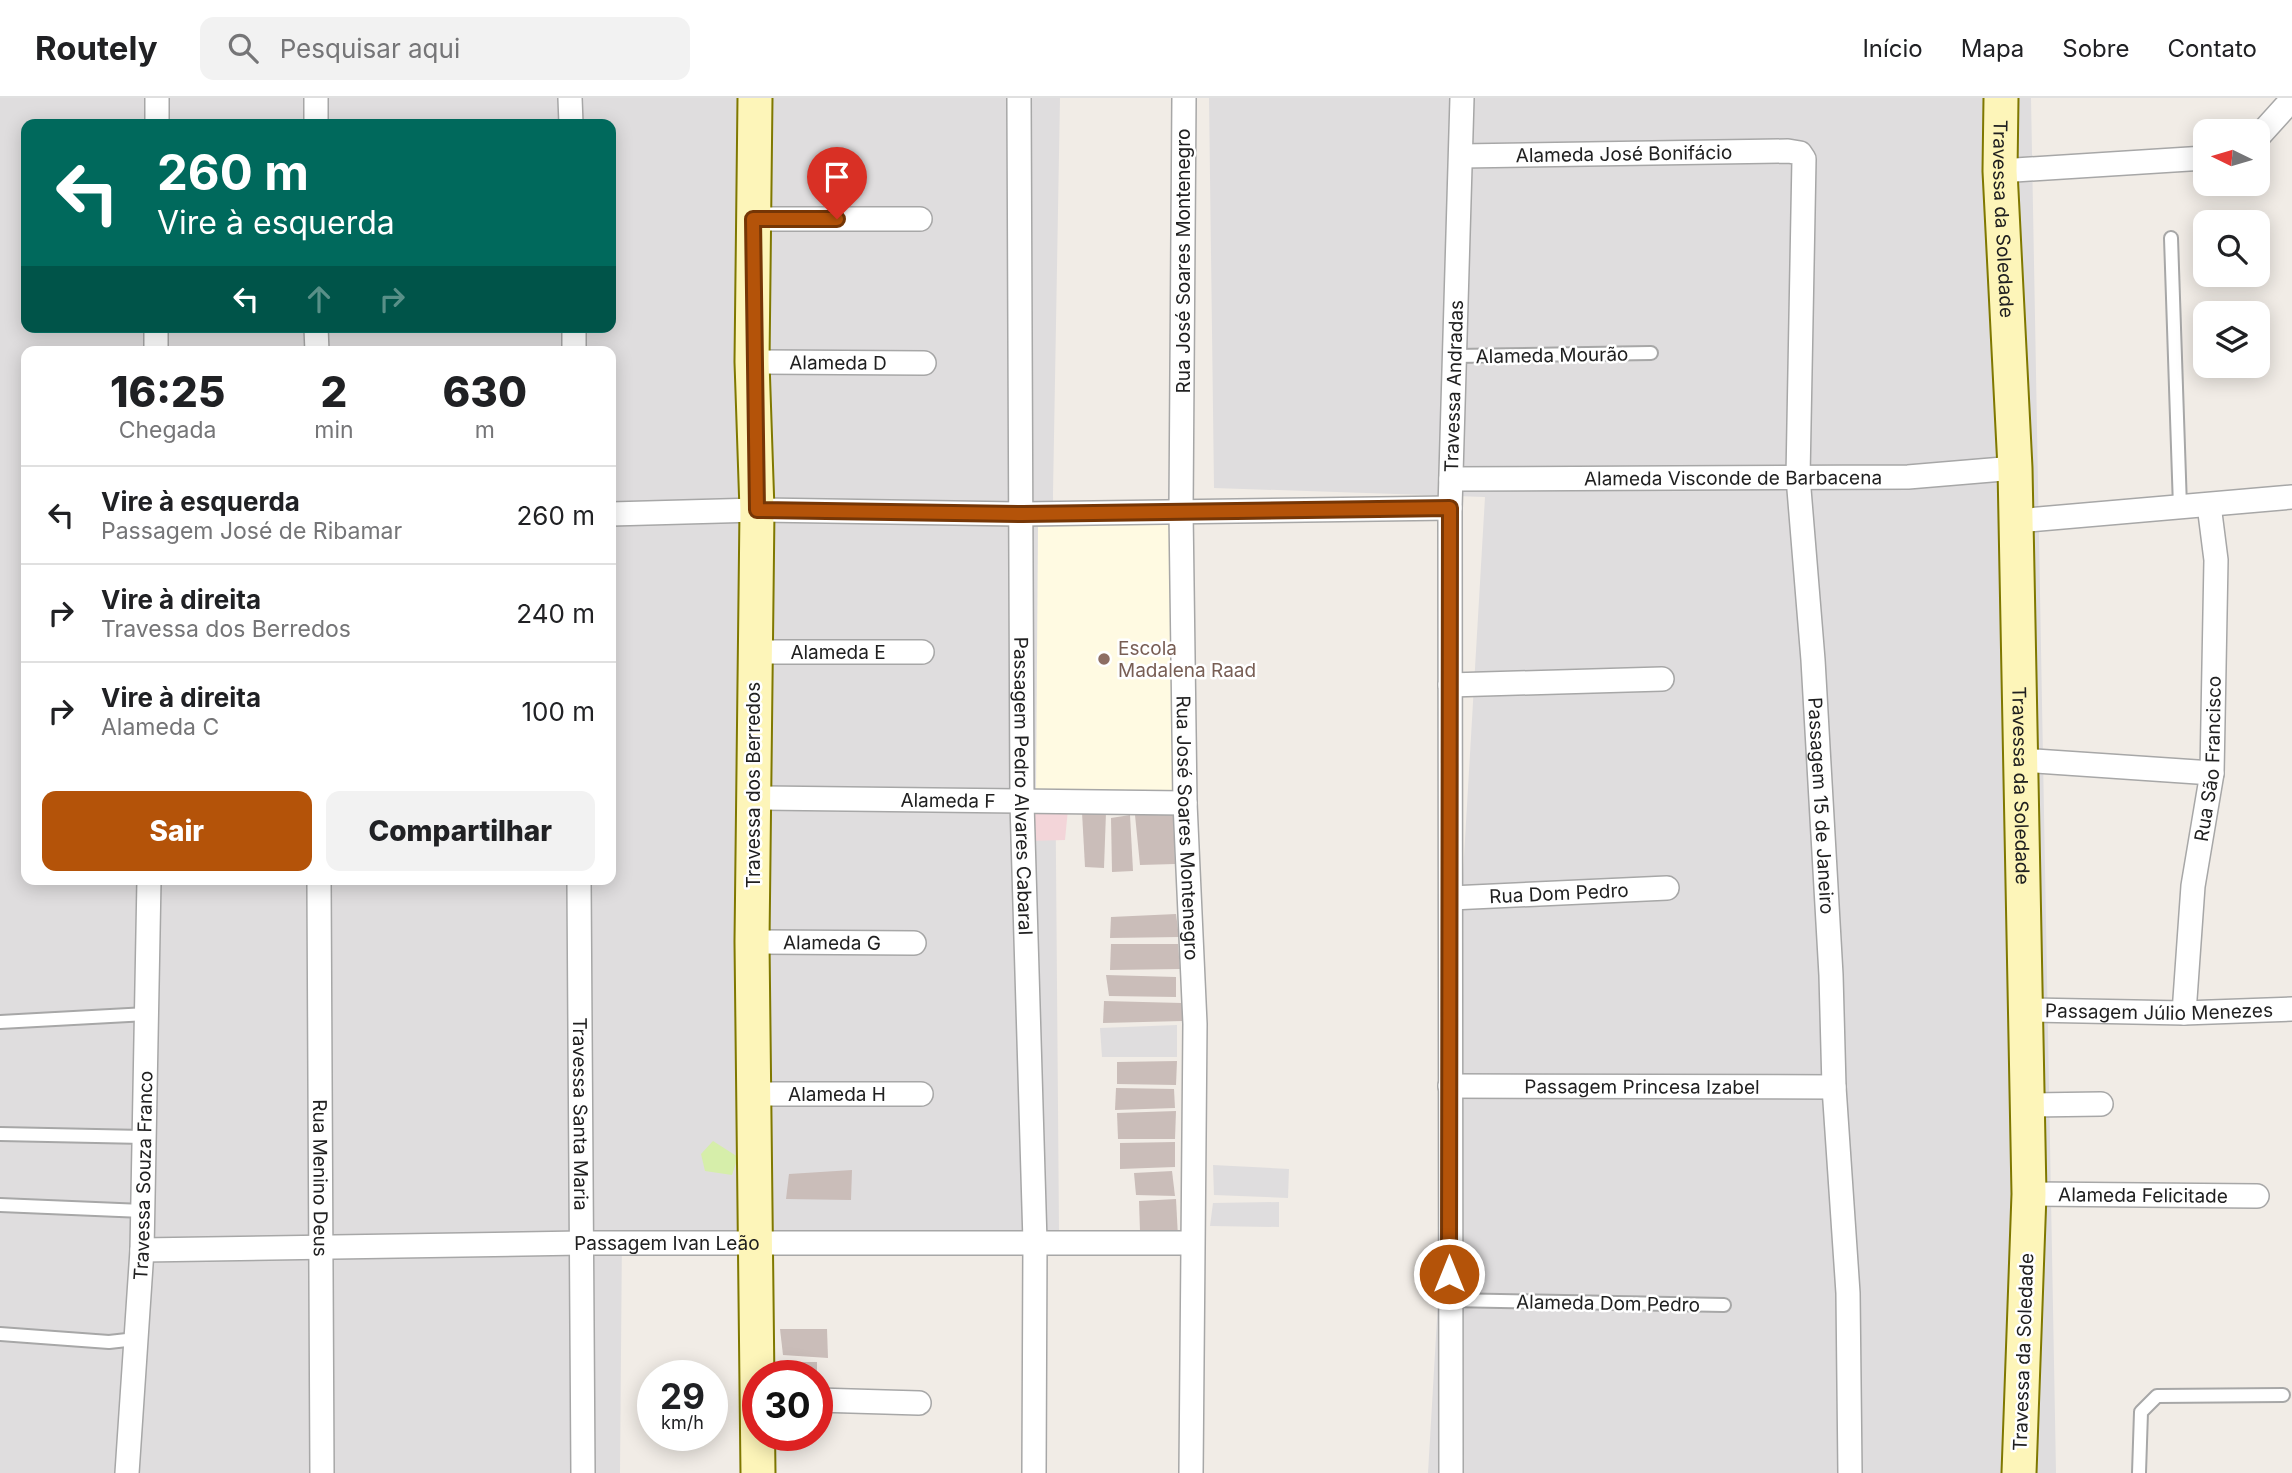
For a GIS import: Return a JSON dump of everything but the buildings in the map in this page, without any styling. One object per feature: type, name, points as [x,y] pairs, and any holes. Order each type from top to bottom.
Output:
[{"type":"street","points":[[157,98],[157,119]]},
{"type":"street","points":[[316,98],[316,119]]},
{"type":"street","points":[[570,98],[571,119]]},
{"type":"street","name":"Travessa dos Berredos","points":[[755,98],[752,362],[757,510],[752,1094],[757,1360]]},
{"type":"street","name":"Passagem Pedro Alvares Cabaral","points":[[1019,98],[1023,514],[1022,803],[1035,1242],[1034,1473]]},
{"type":"street","name":"Rua José Soares Montenegro","points":[[1184,98],[1181,511],[1185,803],[1195,1024],[1191,1473]]},
{"type":"street","name":"Travessa Andradas","points":[[1451,1473],[1450,508],[1462,98]]},
{"type":"street","name":"Travessa da Soledade","points":[[2001,98],[2000,171],[2015,468],[2028,1105],[2029,1194],[2019,1473]]},
{"type":"street","points":[[2270,124],[2292,104]]},
{"type":"street","name":"Alameda José Bonifácio","points":[[1461,156],[1788,151]]},
{"type":"street","name":"Passagem 15 de Janeiro","points":[[1788,151],[1800,153],[1806,176],[1798,477],[1813,660],[1848,1293],[1850,1473]]},
{"type":"street","points":[[2000,171],[2193,159]]},
{"type":"street","points":[[753,219],[920,219]]},
{"type":"street","name":"Alameda D","points":[[752,362],[924,363]]},
{"type":"street","name":"Alameda Visconde de Barbacena","points":[[1451,478],[1908,477],[2015,468]]},
{"type":"street","points":[[2016,521],[2292,497]]},
{"type":"street","name":"Rua São Francisco","points":[[2184,1013],[2193,886],[2212,773],[2216,560],[2209,505]]},
{"type":"street","points":[[616,514],[757,510],[1023,514],[1450,508]]},
{"type":"street","name":"Alameda E","points":[[754,652],[922,652]]},
{"type":"street","points":[[1450,684],[1662,679]]},
{"type":"street","points":[[2021,760],[2212,773]]},
{"type":"street","name":"Alameda F","points":[[754,798],[1185,803]]},
{"type":"street","name":"Travessa Souza Franco","points":[[127,1473],[142,1250],[149,885]]},
{"type":"street","name":"Rua Menino Deus","points":[[319,885],[322,1473]]},
{"type":"street","name":"Travessa Santa Maria","points":[[579,885],[583,1473]]},
{"type":"street","name":"Rua Dom Pedro","points":[[1451,898],[1667,888]]},
{"type":"street","name":"Alameda G","points":[[752,942],[914,943]]},
{"type":"street","name":"Passagem Júlio Menezes","points":[[2026,1010],[2184,1013],[2292,1009]]},
{"type":"street","name":"Passagem Princesa Izabel","points":[[1450,1086],[1835,1087]]},
{"type":"street","name":"Alameda H","points":[[752,1094],[921,1094]]},
{"type":"street","points":[[2028,1105],[2101,1104]]},
{"type":"street","name":"Alameda Felicitade","points":[[2029,1194],[2257,1196]]},
{"type":"street","name":"Passagem Ivan Leão","points":[[142,1250],[581,1243],[1192,1243]]},
{"type":"street","points":[[833,1401],[919,1403]]},
{"type":"street","name":"Travessa dos Berredos","points":[[758,1451],[758,1473]]},
{"type":"lane","points":[[2171,238],[2180,507]]},
{"type":"lane","name":"Alameda Mourão","points":[[1454,356],[1651,353]]},
{"type":"lane","points":[[0,1022],[147,1014]]},
{"type":"lane","points":[[0,1134],[144,1137]]},
{"type":"lane","points":[[0,1205],[143,1211]]},
{"type":"lane","name":"Alameda Dom Pedro","points":[[1449,1300],[1724,1305]]},
{"type":"lane","points":[[0,1334],[108,1342],[136,1339]]},
{"type":"lane","points":[[2140,1473],[2141,1412],[2157,1396],[2283,1395]]},
{"type":"shaded area","points":[[0,98],[1060,98],[1053,493],[1059,1230],[622,1233],[620,1473],[0,1473]]},
{"type":"shaded area","points":[[1209,98],[2031,98],[2056,1473],[1428,1473],[1485,497],[1214,488]]},
{"type":"shaded area","name":"Escola Madalena Raad","points":[[1169,523],[1173,796],[1036,792],[1038,527]]},
{"type":"shaded area","points":[[1068,809],[1065,840],[1030,841],[1030,810]]},
{"type":"shaded area","points":[[1177,1025],[1177,1057],[1102,1057],[1100,1028]]},
{"type":"shaded area","points":[[1213,1165],[1289,1169],[1288,1198],[1214,1195]]},
{"type":"shaded area","points":[[1279,1202],[1279,1227],[1210,1226],[1213,1203]]},
{"type":"green space","points":[[713,1141],[738,1157],[732,1175],[705,1171],[701,1154]]},
{"type":"place","name":"Escola Madalena Raad","points":[[1104,659]]},
{"type":"route","points":[[837,219],[753,219],[752,362],[757,510],[1023,514],[1450,508],[1449,1274]]}]
